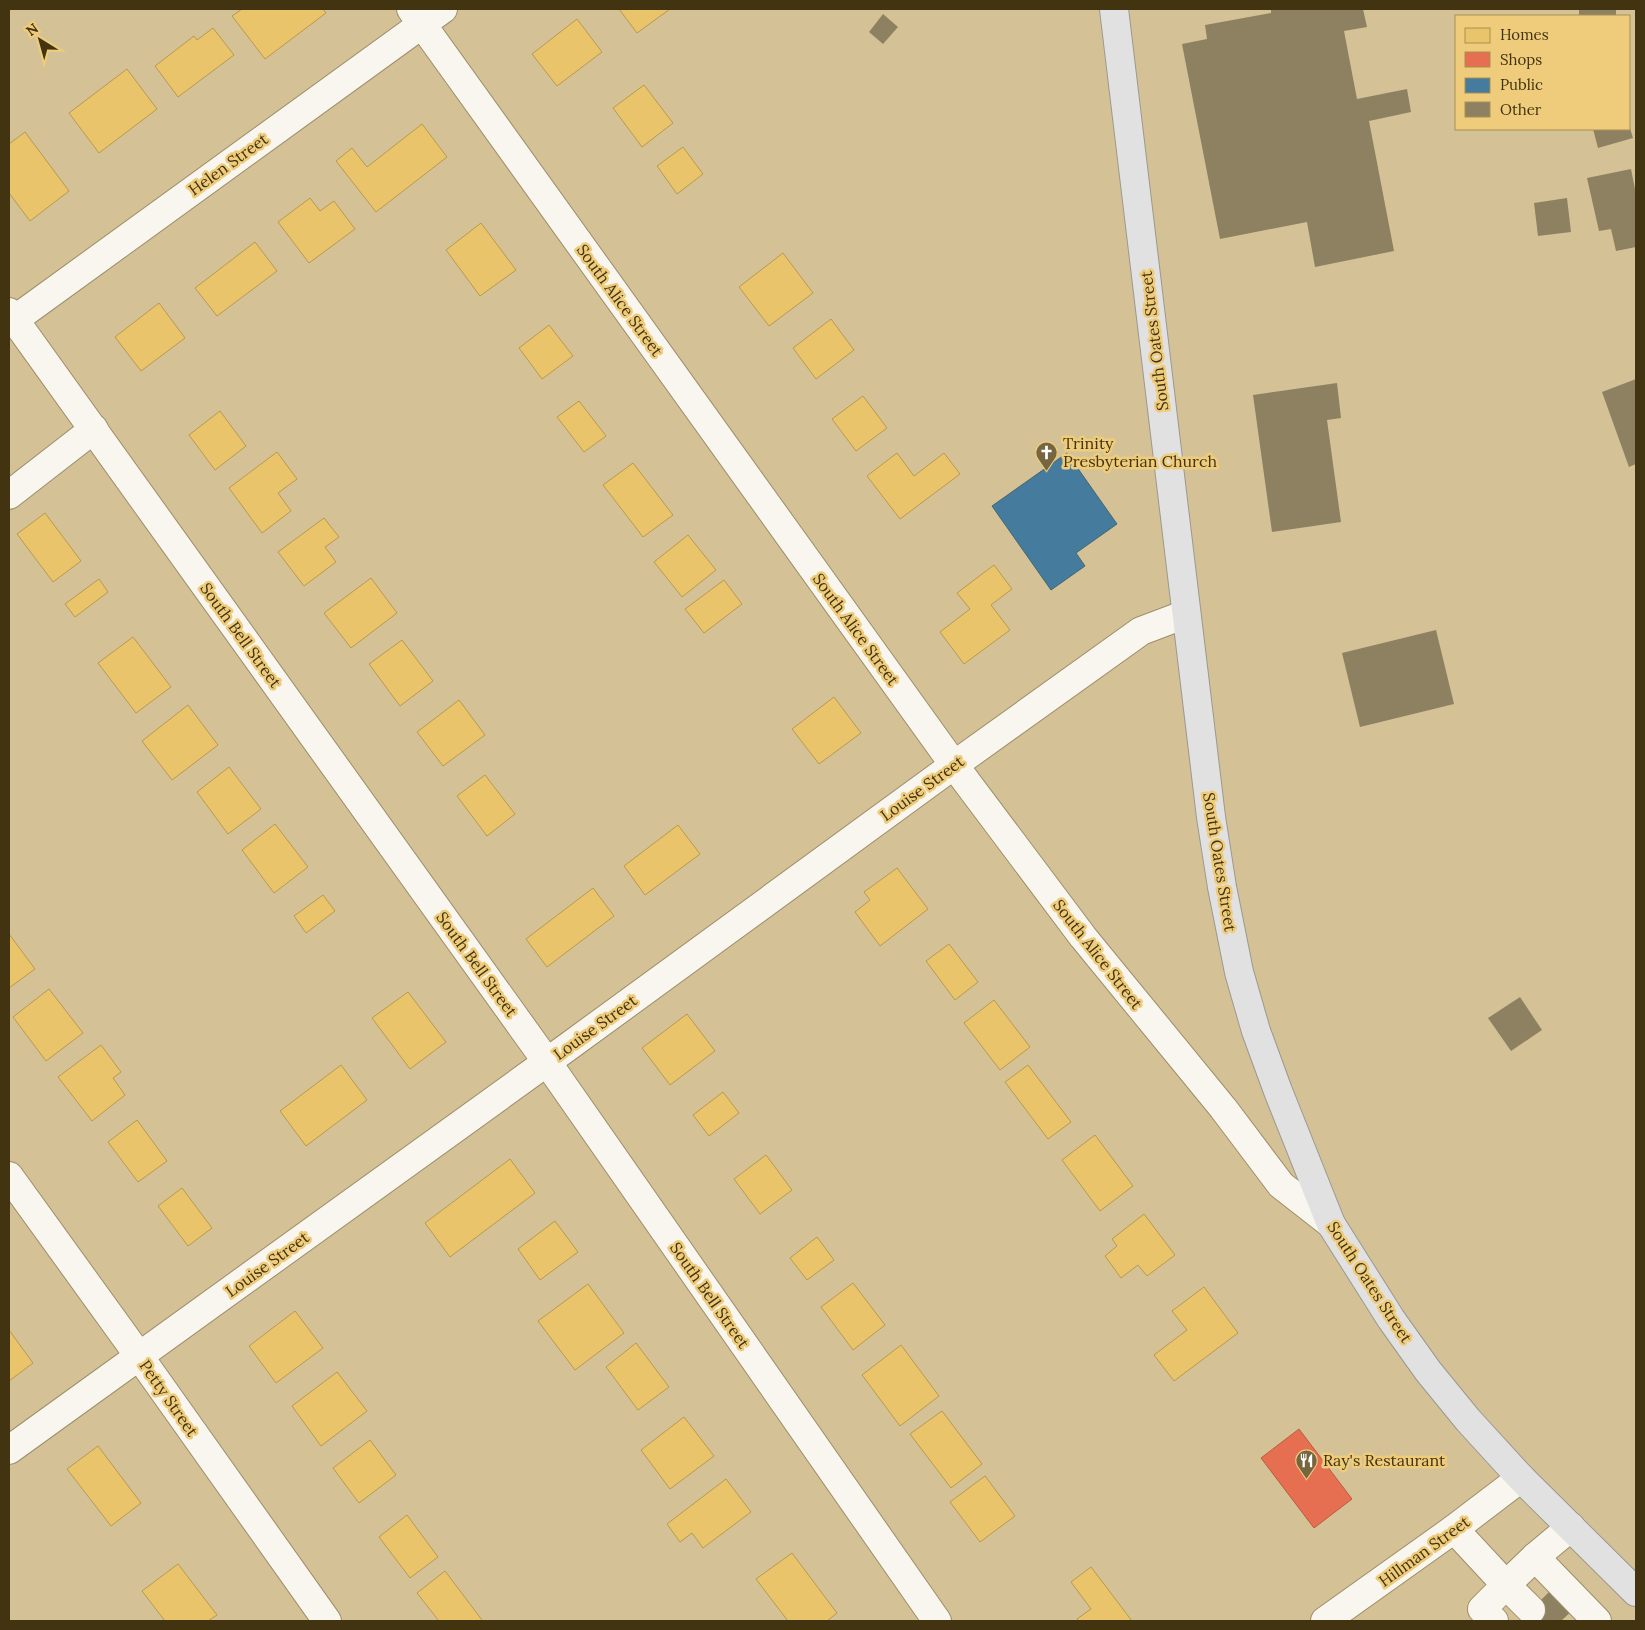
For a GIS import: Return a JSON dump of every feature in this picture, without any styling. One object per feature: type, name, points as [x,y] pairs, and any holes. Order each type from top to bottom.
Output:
[{"type":"main road","name":"South Oates Street","points":[[1114,9],[1211,817],[1222,887],[1239,972],[1256,1031],[1331,1224],[1391,1319],[1428,1371],[1468,1420],[1521,1478],[1636,1592]]},
{"type":"street","name":"Helen Street","points":[[11,316],[425,14]]},
{"type":"street","name":"South Alice Street","points":[[425,14],[954,765],[1083,937],[1223,1108],[1281,1185],[1331,1224]]},
{"type":"street","name":"South Bell Street","points":[[11,316],[547,1062],[937,1621]]},
{"type":"street","points":[[9,495],[94,429]]},
{"type":"street","name":"Louise Street","points":[[9,1450],[547,1062],[954,765],[1141,632],[1186,614]]},
{"type":"street","name":"Petty Street","points":[[9,1176],[327,1621]]},
{"type":"street","name":"Hillman Street","points":[[1325,1621],[1454,1529],[1521,1478]]},
{"type":"street","points":[[1494,1621],[1482,1609],[1535,1557],[1571,1527]]},
{"type":"street","points":[[1454,1529],[1531,1610]]},
{"type":"street","points":[[1535,1557],[1597,1621]]},
{"type":"building: Homes","points":[[242,9],[323,9],[326,13],[265,59],[232,16]]},
{"type":"building: Homes","points":[[619,9],[670,9],[637,33]]},
{"type":"building: Homes","points":[[577,19],[602,52],[557,86],[532,54]]},
{"type":"building: Homes","points":[[213,28],[234,55],[178,97],[155,66],[194,36],[197,40]]},
{"type":"building: Homes","points":[[127,69],[157,109],[99,153],[69,113]]},
{"type":"building: Homes","points":[[644,85],[673,123],[642,147],[613,108]]},
{"type":"building: Homes","points":[[422,124],[447,157],[376,212],[336,161],[352,148],[367,167]]},
{"type":"building: Homes","points":[[25,132],[69,191],[30,221],[9,193],[9,144]]},
{"type":"building: Homes","points":[[683,147],[703,174],[677,194],[657,166]]},
{"type":"building: Homes","points":[[310,198],[320,211],[334,201],[355,229],[309,263],[278,222]]},
{"type":"building: Homes","points":[[481,223],[516,270],[480,296],[446,250]]},
{"type":"building: Homes","points":[[255,242],[277,271],[217,316],[195,288]]},
{"type":"building: Homes","points":[[783,253],[813,293],[769,326],[739,287]]},
{"type":"building: Homes","points":[[159,303],[185,338],[141,371],[115,337]]},
{"type":"building: Homes","points":[[831,319],[854,350],[816,379],[793,348]]},
{"type":"building: Homes","points":[[549,325],[573,356],[542,379],[519,348]]},
{"type":"building: Homes","points":[[863,396],[887,428],[856,451],[832,419]]},
{"type":"building: Homes","points":[[579,401],[606,436],[584,452],[557,417]]},
{"type":"building: Homes","points":[[220,411],[246,446],[215,470],[189,435]]},
{"type":"building: Homes","points":[[277,452],[297,479],[278,493],[291,511],[262,533],[229,488]]},
{"type":"building: Homes","points":[[897,453],[914,476],[944,453],[960,474],[900,519],[867,476]]},
{"type":"building: Homes","points":[[633,463],[673,515],[643,537],[603,485]]},
{"type":"building: Homes","points":[[45,513],[81,561],[53,582],[17,534]]},
{"type":"building: Homes","points":[[324,518],[339,537],[325,547],[336,562],[304,586],[278,552]]},
{"type":"building: Homes","points":[[688,535],[716,570],[682,597],[654,562]]},
{"type":"building: Homes","points":[[994,565],[1012,589],[991,605],[1010,630],[964,664],[940,632],[970,609],[957,593]]},
{"type":"building: Homes","points":[[371,578],[397,613],[351,648],[324,613]]},
{"type":"building: Homes","points":[[99,579],[108,592],[75,617],[65,604]]},
{"type":"building: Homes","points":[[724,580],[742,604],[704,633],[685,609]]},
{"type":"building: Homes","points":[[133,637],[171,687],[136,713],[98,663]]},
{"type":"building: Homes","points":[[402,640],[433,681],[400,706],[369,664]]},
{"type":"building: Homes","points":[[834,697],[861,733],[819,764],[792,729]]},
{"type":"building: Homes","points":[[459,700],[485,735],[443,766],[417,732]]},
{"type":"building: Homes","points":[[188,705],[218,745],[172,780],[142,741]]},
{"type":"building: Homes","points":[[229,767],[261,809],[228,834],[197,792]]},
{"type":"building: Homes","points":[[485,775],[515,814],[487,836],[457,796]]},
{"type":"building: Homes","points":[[275,824],[308,867],[274,893],[242,850]]},
{"type":"building: Homes","points":[[678,825],[700,854],[645,895],[624,866]]},
{"type":"building: Homes","points":[[897,868],[928,909],[880,946],[855,912],[870,900],[864,892]]},
{"type":"building: Homes","points":[[593,888],[614,916],[547,967],[526,939]]},
{"type":"building: Homes","points":[[323,895],[335,911],[306,933],[294,916]]},
{"type":"building: Homes","points":[[9,934],[35,969],[9,988]]},
{"type":"building: Homes","points":[[949,944],[978,982],[955,1000],[926,961]]},
{"type":"building: Homes","points":[[49,989],[83,1033],[46,1061],[13,1017]]},
{"type":"building: Homes","points":[[408,992],[446,1042],[410,1069],[372,1018]]},
{"type":"building: Homes","points":[[994,1000],[1030,1047],[1000,1070],[964,1023]]},
{"type":"building: Homes","points":[[687,1014],[715,1051],[670,1085],[642,1048]]},
{"type":"building: Homes","points":[[101,1045],[121,1072],[113,1078],[125,1095],[92,1121],[58,1077]]},
{"type":"building: Homes","points":[[341,1065],[367,1100],[306,1146],[280,1111]]},
{"type":"building: Homes","points":[[1028,1065],[1071,1122],[1048,1139],[1005,1082]]},
{"type":"building: Homes","points":[[723,1092],[739,1113],[709,1136],[693,1115]]},
{"type":"building: Homes","points":[[137,1120],[167,1161],[138,1182],[108,1142]]},
{"type":"building: Homes","points":[[1095,1135],[1133,1186],[1100,1211],[1062,1160]]},
{"type":"building: Homes","points":[[766,1155],[792,1190],[760,1214],[734,1179]]},
{"type":"building: Homes","points":[[510,1159],[535,1193],[450,1257],[425,1223]]},
{"type":"building: Homes","points":[[182,1188],[212,1228],[188,1246],[158,1206]]},
{"type":"building: Homes","points":[[1144,1214],[1175,1255],[1147,1276],[1138,1265],[1121,1278],[1105,1256],[1117,1246],[1112,1239]]},
{"type":"building: Homes","points":[[555,1221],[578,1252],[540,1280],[518,1249]]},
{"type":"building: Homes","points":[[817,1237],[834,1260],[807,1280],[790,1258]]},
{"type":"building: Homes","points":[[853,1283],[885,1325],[853,1350],[821,1307]]},
{"type":"building: Homes","points":[[588,1284],[624,1333],[575,1370],[538,1321]]},
{"type":"building: Homes","points":[[1204,1287],[1238,1333],[1174,1381],[1154,1355],[1187,1330],[1172,1311]]},
{"type":"building: Homes","points":[[295,1311],[323,1348],[276,1383],[249,1346]]},
{"type":"building: Homes","points":[[9,1330],[33,1363],[9,1381]]},
{"type":"building: Homes","points":[[636,1343],[669,1387],[638,1410],[606,1367]]},
{"type":"building: Homes","points":[[901,1345],[939,1396],[900,1426],[862,1375]]},
{"type":"building: Homes","points":[[337,1372],[367,1411],[321,1446],[292,1406]]},
{"type":"building: Homes","points":[[942,1411],[982,1464],[951,1488],[910,1434]]},
{"type":"building: Homes","points":[[684,1417],[714,1456],[670,1489],[641,1450]]},
{"type":"building: Homes","points":[[370,1440],[396,1475],[359,1503],[333,1468]]},
{"type":"building: Homes","points":[[98,1446],[141,1503],[111,1526],[67,1469]]},
{"type":"building: Homes","points":[[985,1476],[1015,1516],[980,1542],[950,1502]]},
{"type":"building: Homes","points":[[726,1479],[751,1512],[703,1548],[692,1533],[680,1542],[667,1524]]},
{"type":"building: Homes","points":[[407,1515],[438,1557],[410,1578],[379,1537]]},
{"type":"building: Homes","points":[[792,1553],[837,1613],[827,1621],[788,1621],[756,1579]]},
{"type":"building: Homes","points":[[178,1564],[217,1615],[208,1621],[165,1621],[142,1591]]},
{"type":"building: Homes","points":[[1091,1567],[1132,1621],[1079,1621],[1077,1619],[1091,1609],[1071,1582]]},
{"type":"building: Homes","points":[[445,1571],[481,1621],[439,1621],[417,1593]]},
{"type":"building: Shops","name":"Ray's Restaurant","points":[[1299,1429],[1352,1499],[1314,1528],[1261,1458]]},
{"type":"building: Public","points":[[1067,453],[1117,524],[1076,553],[1085,566],[1051,590],[992,506]]},
{"type":"building: Other","points":[[1271,9],[1363,9],[1367,27],[1344,31],[1357,99],[1407,89],[1411,112],[1369,121],[1394,251],[1315,267],[1307,222],[1220,239],[1182,44],[1207,39],[1205,25],[1271,13]]},
{"type":"building: Other","points":[[1579,9],[1616,9],[1616,15],[1579,15]]},
{"type":"building: Other","points":[[883,14],[898,27],[883,44],[869,32]]},
{"type":"building: Other","points":[[1630,128],[1633,138],[1598,148],[1593,130],[1630,130]]},
{"type":"building: Other","points":[[1631,169],[1636,194],[1636,247],[1616,251],[1611,229],[1599,231],[1587,178]]},
{"type":"building: Other","points":[[1567,198],[1571,232],[1538,236],[1534,203]]},
{"type":"building: Other","points":[[1636,379],[1636,464],[1629,467],[1602,392]]},
{"type":"building: Other","points":[[1337,383],[1341,418],[1327,420],[1341,522],[1272,532],[1253,395]]},
{"type":"building: Other","points":[[1436,630],[1454,704],[1360,727],[1342,653]]},
{"type":"building: Other","points":[[1520,997],[1542,1030],[1511,1051],[1488,1018]]},
{"type":"building: Other","points":[[1554,1587],[1575,1608],[1561,1621],[1520,1621]]},
{"type":"place","name":"Trinity Presbyterian Church","points":[[1047,471]]},
{"type":"place","name":"Ray's Restaurant","points":[[1307,1479]]}]
